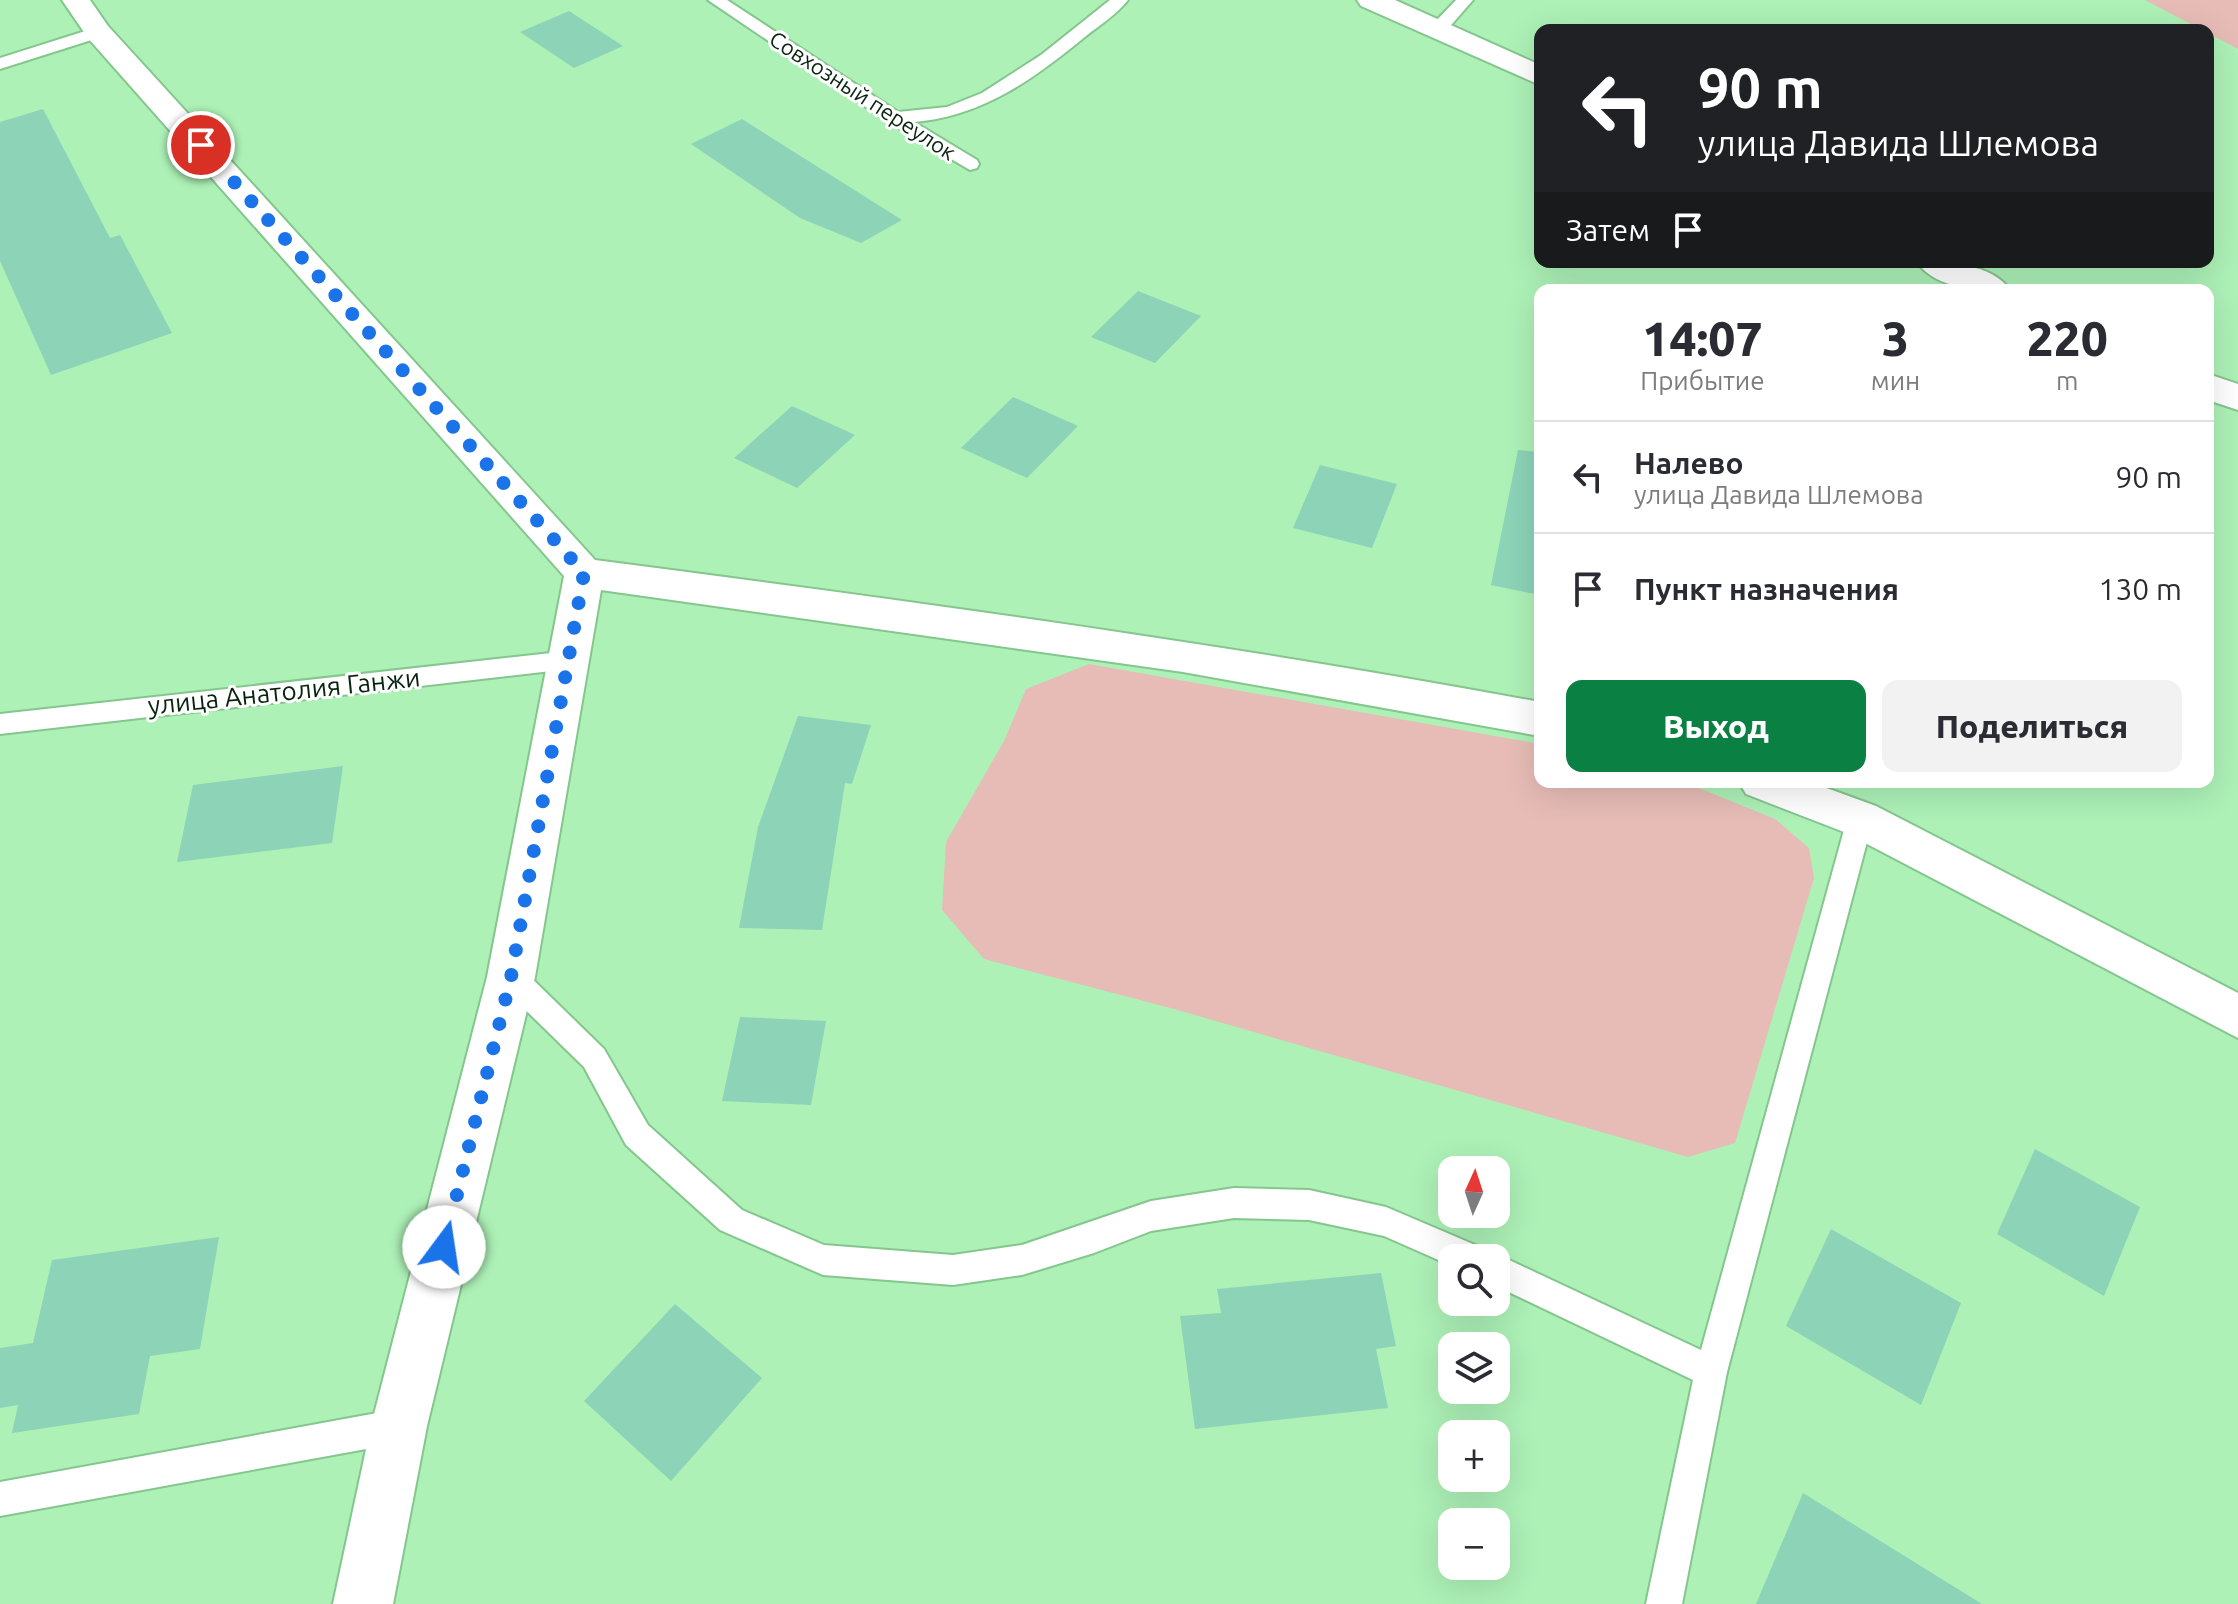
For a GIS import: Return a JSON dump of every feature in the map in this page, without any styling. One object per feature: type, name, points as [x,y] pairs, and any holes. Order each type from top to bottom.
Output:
[{"type":"street","points":[[1371,0],[1534,73]]},
{"type":"street","points":[[87,16],[584,573],[922,617],[1190,657],[1534,718]]},
{"type":"street","points":[[1947,268],[1980,284]]},
{"type":"street","points":[[2214,388],[2238,398]]},
{"type":"street","points":[[363,1604],[399,1426],[511,977],[584,573]]},
{"type":"street","points":[[1777,788],[1860,819],[2238,1017]]},
{"type":"lane","name":"Совхозный переулок","points":[[716,0],[894,118],[970,164]]},
{"type":"lane","points":[[894,118],[932,115],[966,107],[1048,58],[1120,0]]},
{"type":"lane","points":[[1439,28],[1465,0]]},
{"type":"lane","points":[[0,64],[87,16]]},
{"type":"lane","name":"улица Анатолия Ганжи","points":[[0,724],[569,660]]},
{"type":"lane","points":[[1664,1604],[1711,1372],[1860,819]]},
{"type":"lane","points":[[511,977],[594,1058],[637,1135],[731,1220],[823,1260],[953,1270],[1022,1260],[1094,1238],[1151,1216],[1234,1203],[1309,1205],[1386,1222],[1438,1245]]},
{"type":"lane","points":[[1510,1277],[1711,1372]]},
{"type":"lane","points":[[0,1499],[399,1426]]},
{"type":"shaded area","points":[[2145,0],[2238,0],[2238,49],[2214,36],[2214,24],[2191,24]]},
{"type":"shaded area","points":[[1089,664],[1534,743],[1534,788],[1699,788],[1775,819],[1809,848],[1814,878],[1735,1143],[1688,1157],[1174,1009],[984,959],[942,910],[946,842],[1004,741],[1026,689]]},
{"type":"building","points":[[569,11],[623,46],[574,68],[520,32]]},
{"type":"building","points":[[43,109],[110,238],[120,235],[172,333],[51,375],[0,261],[0,122]]},
{"type":"building","points":[[742,119],[902,220],[861,243],[800,218],[691,144]]},
{"type":"building","points":[[1138,291],[1201,316],[1155,363],[1091,337]]},
{"type":"building","points":[[1013,397],[1078,426],[1027,478],[961,448]]},
{"type":"building","points":[[792,406],[855,435],[797,488],[734,458]]},
{"type":"building","points":[[1518,450],[1534,451],[1534,594],[1491,585]]},
{"type":"building","points":[[1320,465],[1397,484],[1372,548],[1293,528]]},
{"type":"building","points":[[798,716],[871,725],[852,784],[845,783],[822,930],[739,928],[758,827]]},
{"type":"building","points":[[343,766],[332,843],[177,862],[193,785]]},
{"type":"building","points":[[740,1017],[826,1021],[811,1105],[722,1101]]},
{"type":"building","points":[[2035,1149],[2140,1207],[2104,1296],[1997,1234]]},
{"type":"building","points":[[1831,1229],[1961,1303],[1921,1405],[1786,1326]]},
{"type":"building","points":[[219,1237],[200,1349],[150,1356],[139,1414],[12,1433],[18,1405],[0,1408],[0,1348],[33,1343],[52,1260]]},
{"type":"building","points":[[1381,1273],[1396,1346],[1376,1349],[1388,1408],[1195,1429],[1180,1316],[1221,1313],[1217,1289]]},
{"type":"building","points":[[675,1304],[762,1378],[671,1481],[584,1401]]},
{"type":"building","points":[[1803,1493],[1982,1604],[1756,1604]]},
{"type":"route","points":[[201,145],[584,573],[511,977],[444,1247]]}]
